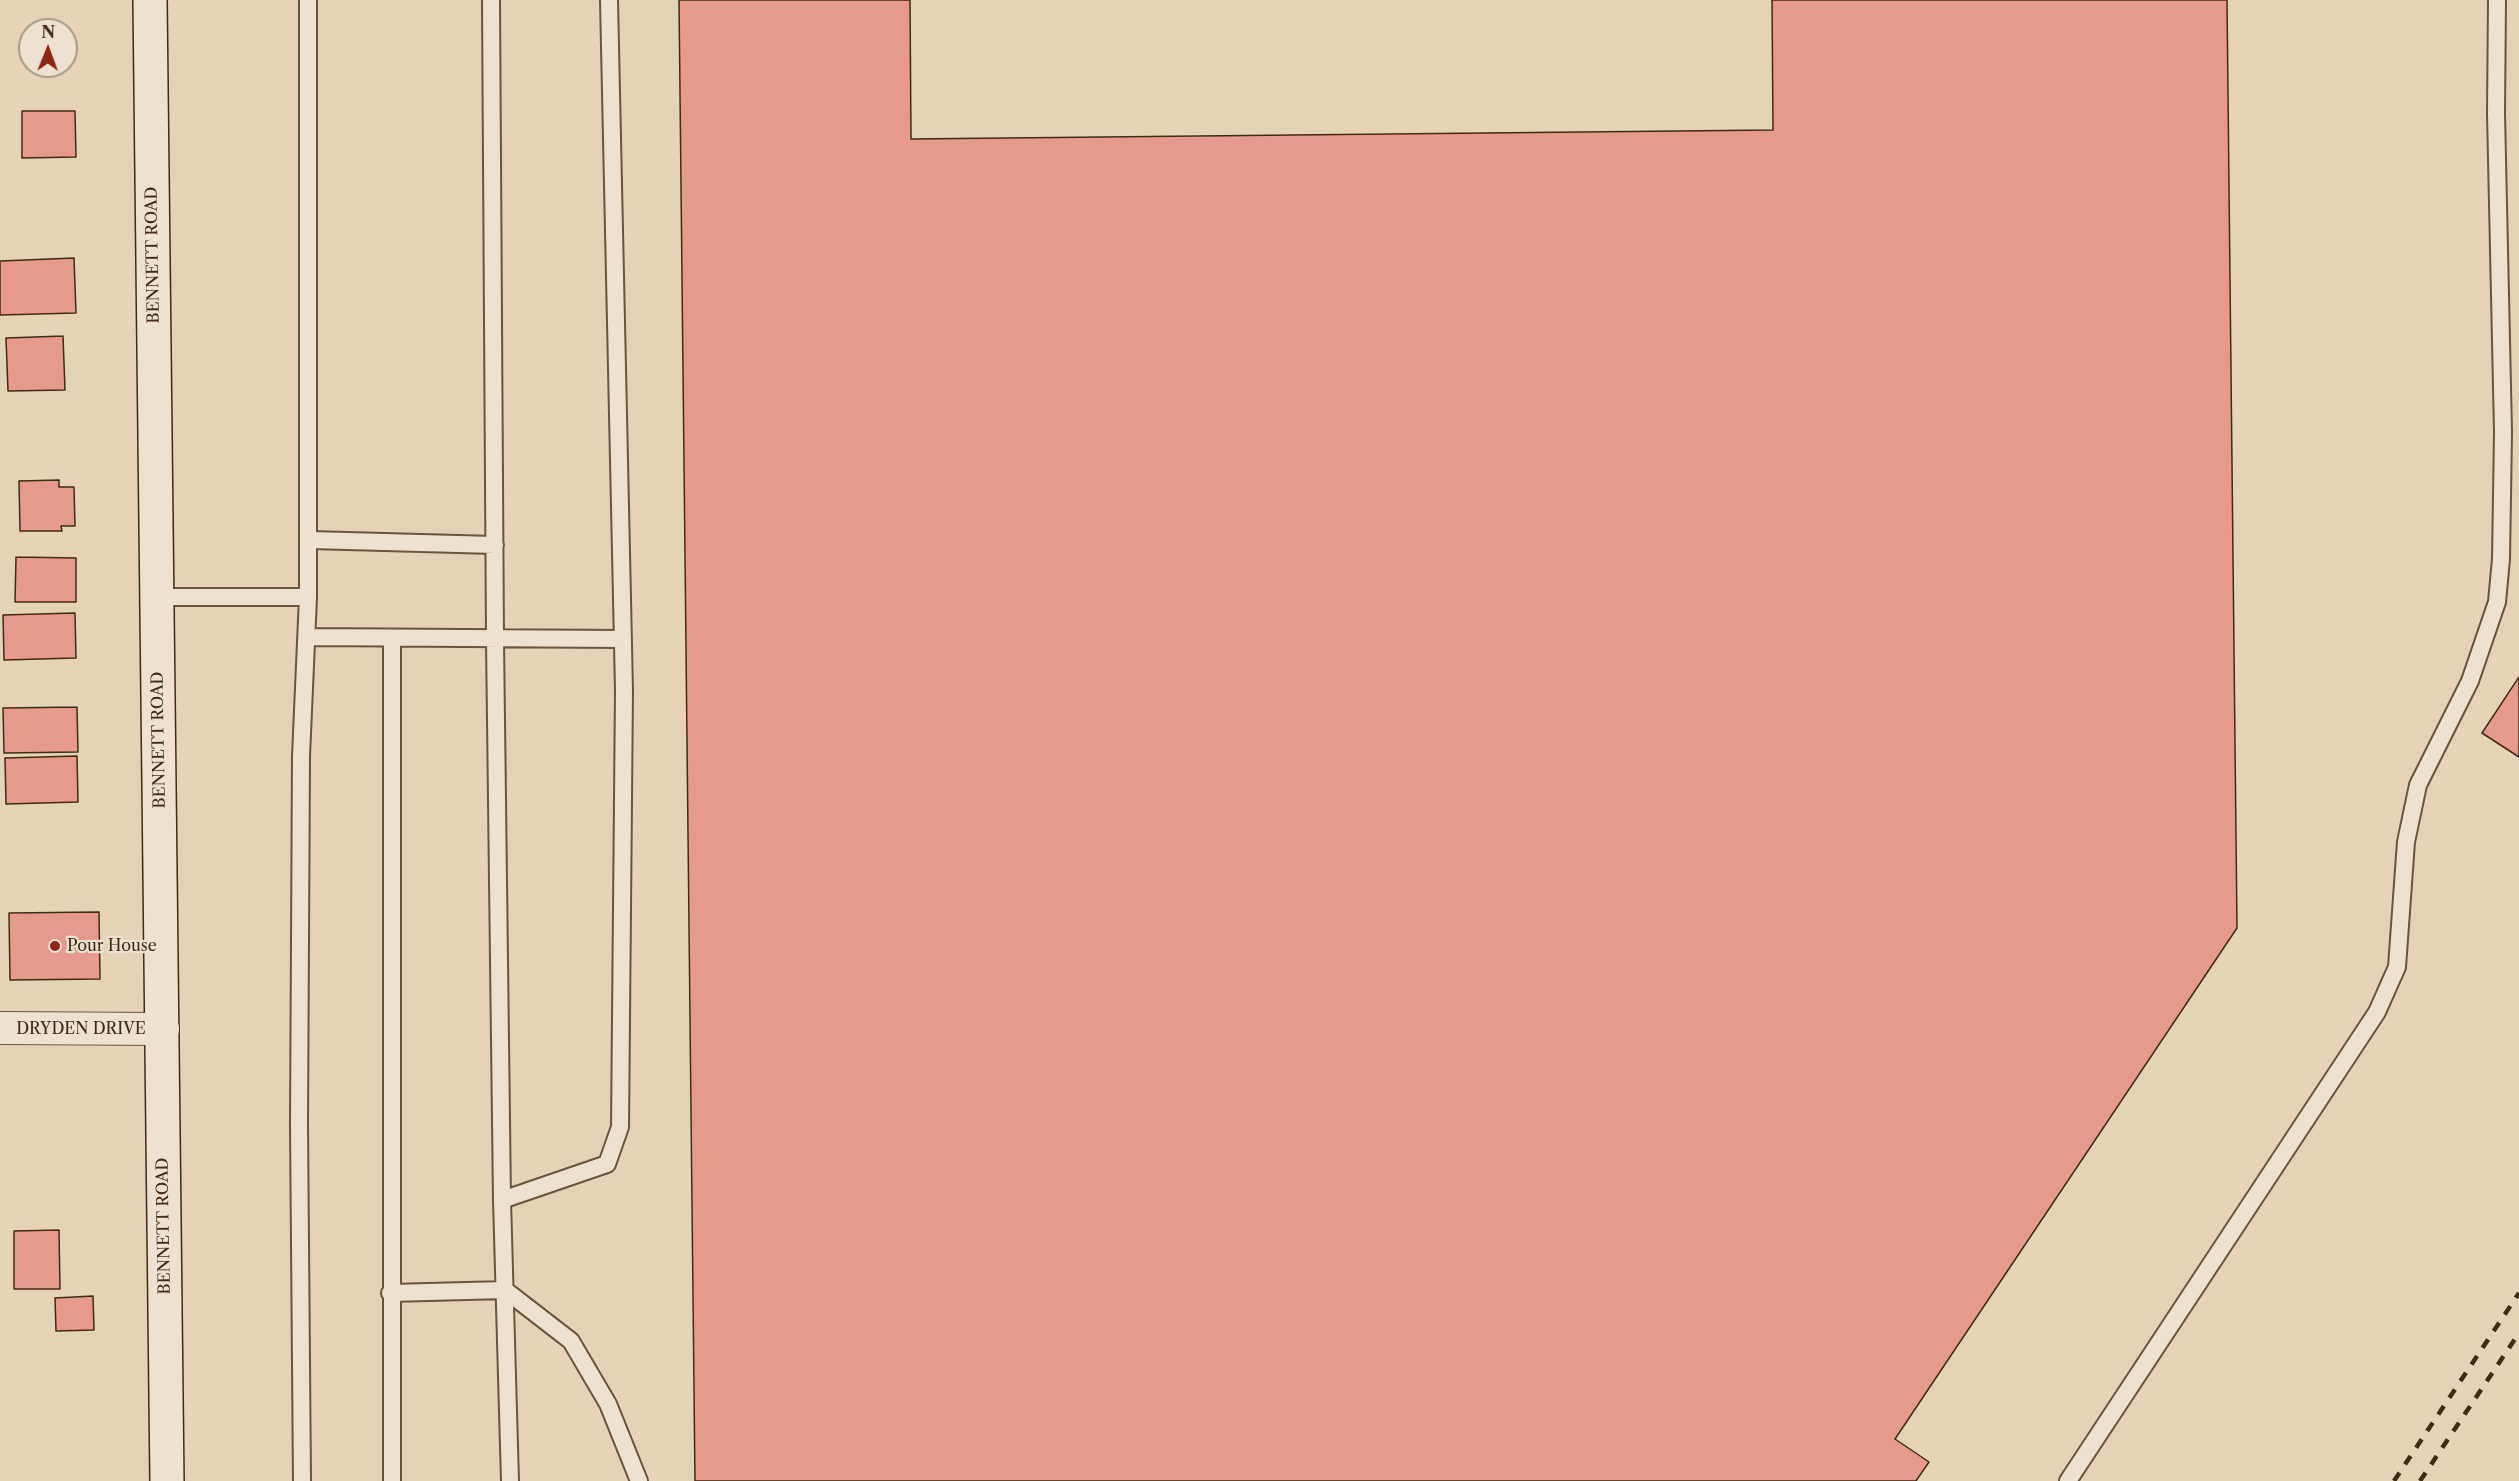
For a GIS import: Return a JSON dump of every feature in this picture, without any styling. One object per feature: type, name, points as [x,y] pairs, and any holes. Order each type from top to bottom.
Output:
[{"type":"street","name":"BENNETT ROAD","points":[[150,0],[167,1481]]},
{"type":"street","name":"DRYDEN DRIVE","points":[[0,1028],[163,1029]]},
{"type":"lane","points":[[302,1481],[299,1124],[302,756],[310,540],[308,0]]},
{"type":"lane","points":[[491,0],[495,640],[502,1200],[510,1481]]},
{"type":"lane","points":[[502,1200],[607,1164],[620,1127],[623,639],[609,0]]},
{"type":"lane","points":[[2068,1481],[2371,1022],[2397,967],[2406,842],[2418,785],[2470,681],[2497,602],[2501,559],[2503,432],[2496,125],[2497,0]]},
{"type":"lane","points":[[310,540],[495,545]]},
{"type":"lane","points":[[157,597],[308,597]]},
{"type":"lane","points":[[306,637],[495,640],[623,639]]},
{"type":"lane","points":[[392,638],[390,1293],[392,1481]]},
{"type":"lane","points":[[390,1293],[505,1290],[571,1341],[608,1404],[639,1481]]},
{"type":"building","points":[[679,0],[910,0],[911,139],[1773,130],[1772,0],[2227,0],[2237,928],[1895,1439],[1929,1462],[1916,1481],[695,1481]]},
{"type":"building","points":[[22,111],[75,111],[76,157],[22,158]]},
{"type":"building","points":[[74,258],[76,313],[0,315],[0,261]]},
{"type":"building","points":[[63,336],[65,390],[8,391],[6,338]]},
{"type":"building","points":[[59,480],[59,487],[74,487],[75,526],[61,526],[62,531],[20,531],[19,481]]},
{"type":"building","points":[[16,557],[76,558],[76,602],[15,602]]},
{"type":"building","points":[[75,613],[76,658],[4,660],[3,615]]},
{"type":"building","points":[[2519,677],[2519,757],[2482,733]]},
{"type":"building","points":[[77,707],[78,752],[4,753],[3,708]]},
{"type":"building","points":[[77,756],[78,802],[6,804],[5,758]]},
{"type":"building","name":"Pour House","points":[[99,912],[100,979],[10,980],[9,913]]},
{"type":"building","points":[[59,1230],[60,1289],[14,1289],[14,1231]]},
{"type":"building","points":[[93,1296],[94,1330],[56,1331],[55,1298]]},
{"type":"railway","points":[[2394,1481],[2519,1293]]},
{"type":"railway","points":[[2420,1481],[2519,1333]]},
{"type":"place","name":"Pour House","points":[[55,946]]}]
